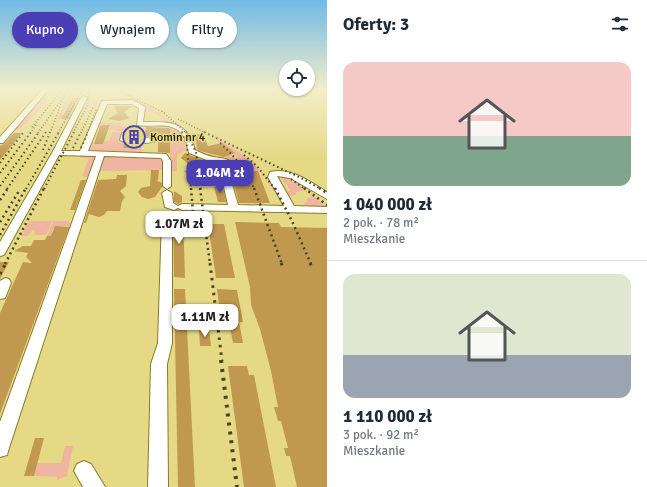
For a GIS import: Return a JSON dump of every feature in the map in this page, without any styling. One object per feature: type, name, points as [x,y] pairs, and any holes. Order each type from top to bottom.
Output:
[{"type":"lane","points":[[0,141],[26,112]]},
{"type":"lane","points":[[0,252],[56,153],[77,112]]},
{"type":"lane","points":[[83,154],[100,112]]},
{"type":"lane","points":[[141,112],[139,124],[141,132],[148,139]]},
{"type":"lane","points":[[139,124],[176,126],[186,134],[192,151],[202,156],[215,160],[224,160],[230,163],[226,177],[234,208]]},
{"type":"lane","points":[[141,132],[124,134],[124,140],[133,142],[158,139]]},
{"type":"lane","points":[[146,155],[148,139]]},
{"type":"lane","points":[[56,153],[146,155],[166,157],[168,160],[167,202],[172,210],[165,343],[159,364],[158,487]]},
{"type":"lane","points":[[0,447],[101,154]]},
{"type":"lane","points":[[215,160],[212,162],[215,167],[226,177]]},
{"type":"lane","points":[[291,209],[272,177],[275,173],[291,176],[327,196]]},
{"type":"lane","points":[[172,210],[234,208],[327,210]]},
{"type":"shaded area","points":[[29,112],[37,112],[19,130],[14,130]]},
{"type":"shaded area","points":[[60,112],[63,112],[62,119],[57,119]]},
{"type":"shaded area","points":[[144,112],[157,112],[174,123],[168,123],[161,116],[154,113]]},
{"type":"shaded area","points":[[99,123],[121,123],[120,126],[136,127],[139,129],[135,132],[114,131],[116,124],[113,130],[109,130],[111,125],[99,126]]},
{"type":"shaded area","points":[[176,127],[180,132],[181,147],[181,132],[186,150],[177,155],[177,171],[171,171],[171,161],[178,147],[170,160],[170,142],[173,142],[173,138],[170,137],[170,128]]},
{"type":"shaded area","points":[[112,132],[122,133],[122,141],[132,144],[131,148],[141,148],[143,151],[138,153],[87,151],[90,142],[109,141]]},
{"type":"shaded area","points":[[211,136],[233,148],[253,163],[262,172],[269,181],[282,203],[262,173],[258,171],[252,174],[262,203],[260,205],[253,184],[243,165],[234,153]]},
{"type":"shaded area","points":[[80,155],[96,156],[88,177],[82,177],[89,158],[81,158]]},
{"type":"shaded area","points":[[109,155],[152,156],[164,162],[165,170],[100,171],[103,157]]},
{"type":"shaded area","points":[[226,155],[232,155],[247,174],[258,205],[251,203],[242,176],[230,176],[234,165],[227,159]]},
{"type":"shaded area","points":[[281,174],[302,187],[327,207],[305,205],[304,203],[308,201],[306,199],[312,196],[304,190],[296,192],[296,195],[289,196],[287,191],[290,191],[287,185],[282,181],[284,179],[276,178],[276,175]]},
{"type":"shaded area","points":[[29,221],[52,221],[46,235],[34,235],[35,230],[32,230],[28,236],[21,236]]},
{"type":"shaded area","points":[[53,221],[69,221],[69,223],[71,223],[73,221],[70,231],[68,231],[69,226],[55,226],[52,232],[69,232],[68,236],[47,236]]},
{"type":"shaded area","points":[[65,446],[73,446],[67,476],[57,480],[57,477],[34,476],[37,463],[61,463]]},
{"type":"building","points":[[65,112],[72,112],[68,119],[61,119]]},
{"type":"building","points":[[117,112],[124,112],[129,118],[120,121],[108,119],[118,113]]},
{"type":"building","points":[[110,125],[103,144],[94,144],[100,126]]},
{"type":"building","points":[[146,127],[170,128],[170,153],[158,152],[158,142],[162,138],[157,136],[145,136]]},
{"type":"building","points":[[14,133],[22,133],[0,160],[0,146],[4,144]]},
{"type":"building","points":[[195,134],[203,134],[208,146],[222,143],[235,153],[224,157],[200,151],[197,149]]},
{"type":"building","points":[[124,143],[141,145],[141,148],[123,148]]},
{"type":"building","points":[[185,153],[202,160],[199,171],[208,171],[202,186],[184,171],[197,171],[181,158]]},
{"type":"building","points":[[151,170],[159,170],[158,180],[156,180],[162,183],[162,187],[155,197],[148,199],[142,197],[138,192],[141,188],[150,186]]},
{"type":"building","points":[[251,171],[258,171],[270,203],[239,203],[232,176],[252,176]]},
{"type":"building","points":[[117,175],[127,175],[126,186],[120,191],[125,197],[122,201],[120,211],[107,211],[104,215],[99,217],[89,214],[86,223],[84,223],[98,180],[116,179]]},
{"type":"building","points":[[81,180],[86,180],[75,210],[70,210]]},
{"type":"building","points":[[214,187],[223,187],[226,202],[218,202]]},
{"type":"building","points":[[174,191],[182,196],[182,202],[178,204],[174,202]]},
{"type":"building","points":[[178,210],[183,212],[185,278],[174,277],[173,212]]},
{"type":"building","points":[[151,212],[158,212],[158,222],[150,222]]},
{"type":"building","points":[[235,222],[279,223],[281,227],[327,228],[327,487],[297,487],[290,456],[286,456],[284,448],[288,448],[281,421],[278,421],[274,407],[278,407],[271,371],[260,329],[251,305],[250,287]]},
{"type":"building","points":[[208,224],[224,224],[235,278],[216,278]]},
{"type":"building","points":[[55,226],[69,227],[0,414],[0,313],[23,262],[32,263],[26,257],[28,253],[14,251],[23,246],[31,246],[34,240],[45,240],[47,236],[51,236]]},
{"type":"building","points":[[0,262],[9,262],[0,279]]},
{"type":"building","points":[[174,289],[185,289],[195,487],[178,487]]},
{"type":"building","points":[[217,289],[237,290],[243,322],[239,322],[243,343],[233,343],[229,322],[221,321]]},
{"type":"building","points":[[199,330],[209,330],[211,346],[200,346]]},
{"type":"building","points":[[228,366],[247,366],[249,375],[254,375],[276,487],[244,487]]},
{"type":"building","points":[[35,438],[44,438],[34,476],[24,476]]},
{"type":"railway","points":[[32,127],[44,112]]},
{"type":"railway","points":[[38,133],[53,112]]},
{"type":"railway","points":[[50,133],[58,112]]},
{"type":"railway","points":[[58,133],[70,112]]},
{"type":"railway","points":[[73,133],[84,112]]},
{"type":"railway","points":[[81,133],[91,112]]},
{"type":"railway","points":[[87,133],[96,112]]},
{"type":"railway","points":[[163,112],[186,133]]},
{"type":"railway","points":[[178,119],[204,132]]},
{"type":"railway","points":[[30,133],[37,124]]},
{"type":"railway","points":[[0,173],[31,132]]},
{"type":"railway","points":[[0,186],[39,132]]},
{"type":"railway","points":[[7,189],[46,132]]},
{"type":"railway","points":[[43,150],[50,132]]},
{"type":"railway","points":[[26,189],[59,132]]},
{"type":"railway","points":[[44,189],[74,132]]},
{"type":"railway","points":[[73,148],[81,132]]},
{"type":"railway","points":[[81,148],[88,132]]},
{"type":"railway","points":[[182,132],[187,146],[191,189]]},
{"type":"railway","points":[[186,132],[196,152],[201,189]]},
{"type":"railway","points":[[204,132],[321,189]]},
{"type":"railway","points":[[0,163],[23,133]]},
{"type":"railway","points":[[220,143],[240,164],[254,189]]},
{"type":"railway","points":[[244,155],[257,166],[275,189]]},
{"type":"railway","points":[[291,179],[305,189]]},
{"type":"railway","points":[[0,200],[8,188]]},
{"type":"railway","points":[[0,235],[26,188]]},
{"type":"railway","points":[[5,264],[44,188]]},
{"type":"railway","points":[[191,188],[193,213]]},
{"type":"railway","points":[[200,188],[210,264]]},
{"type":"railway","points":[[254,188],[282,264]]},
{"type":"railway","points":[[275,188],[292,221],[311,264]]},
{"type":"railway","points":[[304,188],[327,205]]},
{"type":"railway","points":[[319,188],[327,193]]},
{"type":"railway","points":[[0,222],[19,191]]},
{"type":"railway","points":[[0,274],[6,263]]},
{"type":"railway","points":[[210,263],[222,361]]},
{"type":"railway","points":[[281,263],[283,267]]},
{"type":"railway","points":[[310,263],[312,267]]},
{"type":"railway","points":[[221,360],[237,487]]},
{"type":"place","name":"Komin nr 4","points":[[134,137]]}]
